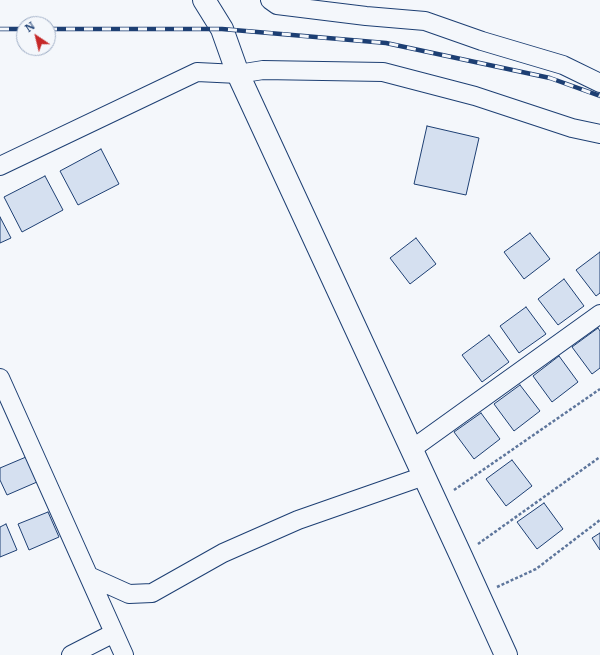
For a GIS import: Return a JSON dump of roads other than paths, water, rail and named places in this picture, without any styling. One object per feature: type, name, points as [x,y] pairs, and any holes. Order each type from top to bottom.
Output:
[{"type":"main road","points":[[204,0],[222,29],[238,74],[506,655]]},
{"type":"street","points":[[270,0],[277,5],[366,16],[425,21],[482,41],[563,65],[600,84]]},
{"type":"street","points":[[0,166],[196,72],[238,74],[263,70],[383,72],[475,96],[572,128],[600,134]]},
{"type":"street","points":[[412,449],[600,314]]},
{"type":"street","points":[[0,378],[124,655]]},
{"type":"street","points":[[89,576],[129,594],[152,593],[223,553],[298,520],[424,476]]},
{"type":"street","points":[[71,655],[114,633]]},
{"type":"railway","points":[[0,29],[16,29]]},
{"type":"railway","points":[[56,29],[222,29],[386,43],[550,78],[600,96]]}]
